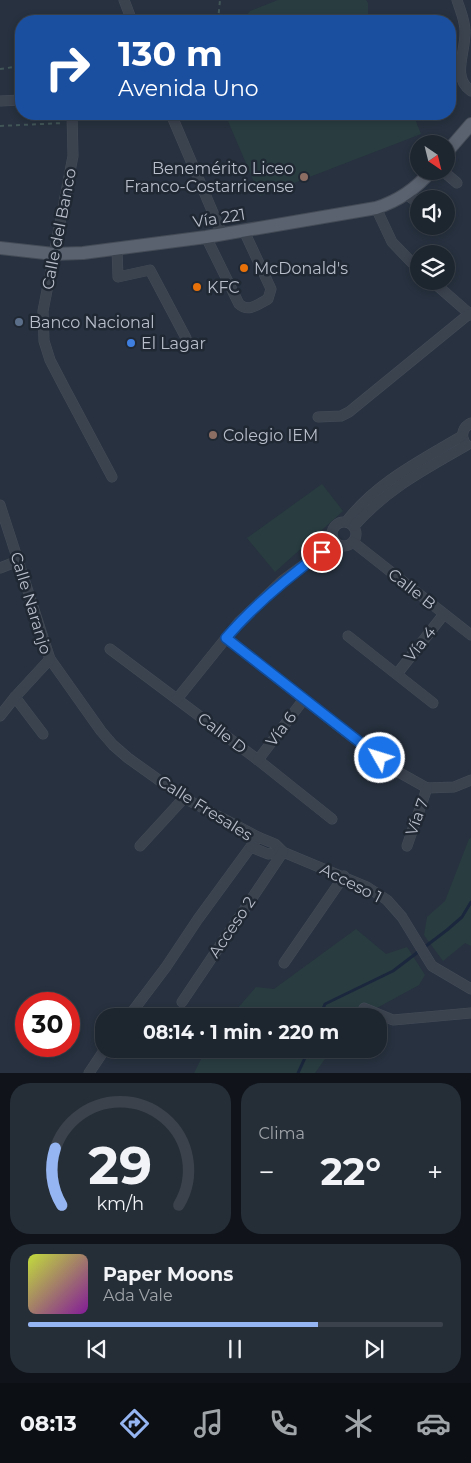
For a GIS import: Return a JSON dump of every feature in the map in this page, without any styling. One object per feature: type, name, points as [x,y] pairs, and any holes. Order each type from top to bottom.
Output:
[{"type":"main road","points":[[455,143],[471,124]]},
{"type":"main road","name":"Vía 221","points":[[0,248],[54,254],[83,253],[244,231],[376,208],[390,204],[424,180]]},
{"type":"street","points":[[124,0],[130,15]]},
{"type":"street","points":[[457,0],[466,29],[459,73],[462,82],[471,91]]},
{"type":"street","points":[[0,101],[15,100]]},
{"type":"street","name":"Calle del Banco","points":[[73,120],[73,156],[43,311],[44,341],[50,360],[112,477]]},
{"type":"street","points":[[174,120],[222,234]]},
{"type":"street","points":[[454,180],[457,183]]},
{"type":"street","points":[[406,194],[410,197]]},
{"type":"street","points":[[376,208],[392,242],[410,261]]},
{"type":"street","points":[[206,237],[239,304],[242,307],[252,308],[268,299],[271,289],[244,231]]},
{"type":"street","points":[[116,249],[115,279],[150,270],[186,338]]},
{"type":"street","points":[[318,417],[341,416],[349,412],[470,315],[442,290]]},
{"type":"street","points":[[350,524],[356,510],[376,490],[395,476],[467,442],[465,427],[471,424]]},
{"type":"street","name":"Calle Naranjo","points":[[0,505],[50,659],[0,716]]},
{"type":"street","points":[[339,523],[350,524],[356,530],[356,537],[353,542],[348,546],[342,546],[335,542],[332,530],[339,523]]},
{"type":"street","points":[[177,699],[239,622],[282,581],[335,542]]},
{"type":"street","name":"Calle B","points":[[353,542],[471,635]]},
{"type":"street","points":[[0,568],[18,561]]},
{"type":"street","name":"Vía 4","points":[[397,674],[444,614]]},
{"type":"street","points":[[348,636],[433,703]]},
{"type":"street","points":[[226,638],[394,769],[427,788],[454,787],[471,780]]},
{"type":"street","name":"Calle D","points":[[110,649],[258,760],[332,819]]},
{"type":"street","name":"Calle Fresales","points":[[50,659],[101,731],[128,758],[184,798],[258,837],[135,1008]]},
{"type":"street","points":[[15,697],[43,734]]},
{"type":"street","name":"Vía 6","points":[[258,760],[304,699]]},
{"type":"street","name":"Vía 7","points":[[406,846],[427,788]]},
{"type":"street","points":[[140,846],[184,798]]},
{"type":"street","name":"Acceso 1","points":[[258,837],[275,844],[283,852],[367,887],[386,900],[402,917],[430,963],[436,969],[471,989]]},
{"type":"street","name":"Acceso 1","points":[[251,846],[268,854],[283,852]]},
{"type":"street","name":"Acceso 2","points":[[182,1002],[283,852]]},
{"type":"street","points":[[284,963],[344,876]]},
{"type":"street","points":[[387,1018],[393,1020],[471,1013]]},
{"type":"street","points":[[89,1073],[99,1058]]},
{"type":"path","points":[[219,15],[220,0]]},
{"type":"path","points":[[0,70],[15,67]]},
{"type":"path","points":[[0,126],[55,120]]},
{"type":"green space","points":[[278,0],[366,0],[368,3],[368,15],[247,15],[250,11]]},
{"type":"green space","points":[[415,120],[421,134],[410,135],[410,138],[260,196],[228,121]]},
{"type":"green space","points":[[322,484],[343,511],[275,572],[247,538]]},
{"type":"green space","points":[[471,838],[471,946],[465,943],[443,961],[424,935],[427,917],[445,901]]},
{"type":"green space","points":[[356,929],[386,954],[407,947],[425,975],[419,985],[377,1008],[238,1008],[256,987],[274,989]]},
{"type":"green space","points":[[202,1058],[326,1058],[315,1073],[194,1073]]},
{"type":"waterway","points":[[323,1008],[325,1004],[393,971],[462,917],[471,902]]},
{"type":"waterway","points":[[298,1073],[305,1058]]},
{"type":"place","name":"Benemérito Liceo Franco-Costarricense","points":[[304,177]]},
{"type":"place","name":"McDonald's","points":[[244,268]]},
{"type":"place","name":"KFC","points":[[197,287]]},
{"type":"place","name":"Banco Nacional","points":[[19,322]]},
{"type":"place","name":"El Lagar","points":[[131,343]]},
{"type":"place","name":"Colegio IEM","points":[[213,435]]},
{"type":"route","points":[[322,552],[282,581],[239,622],[226,638],[380,758]]}]
